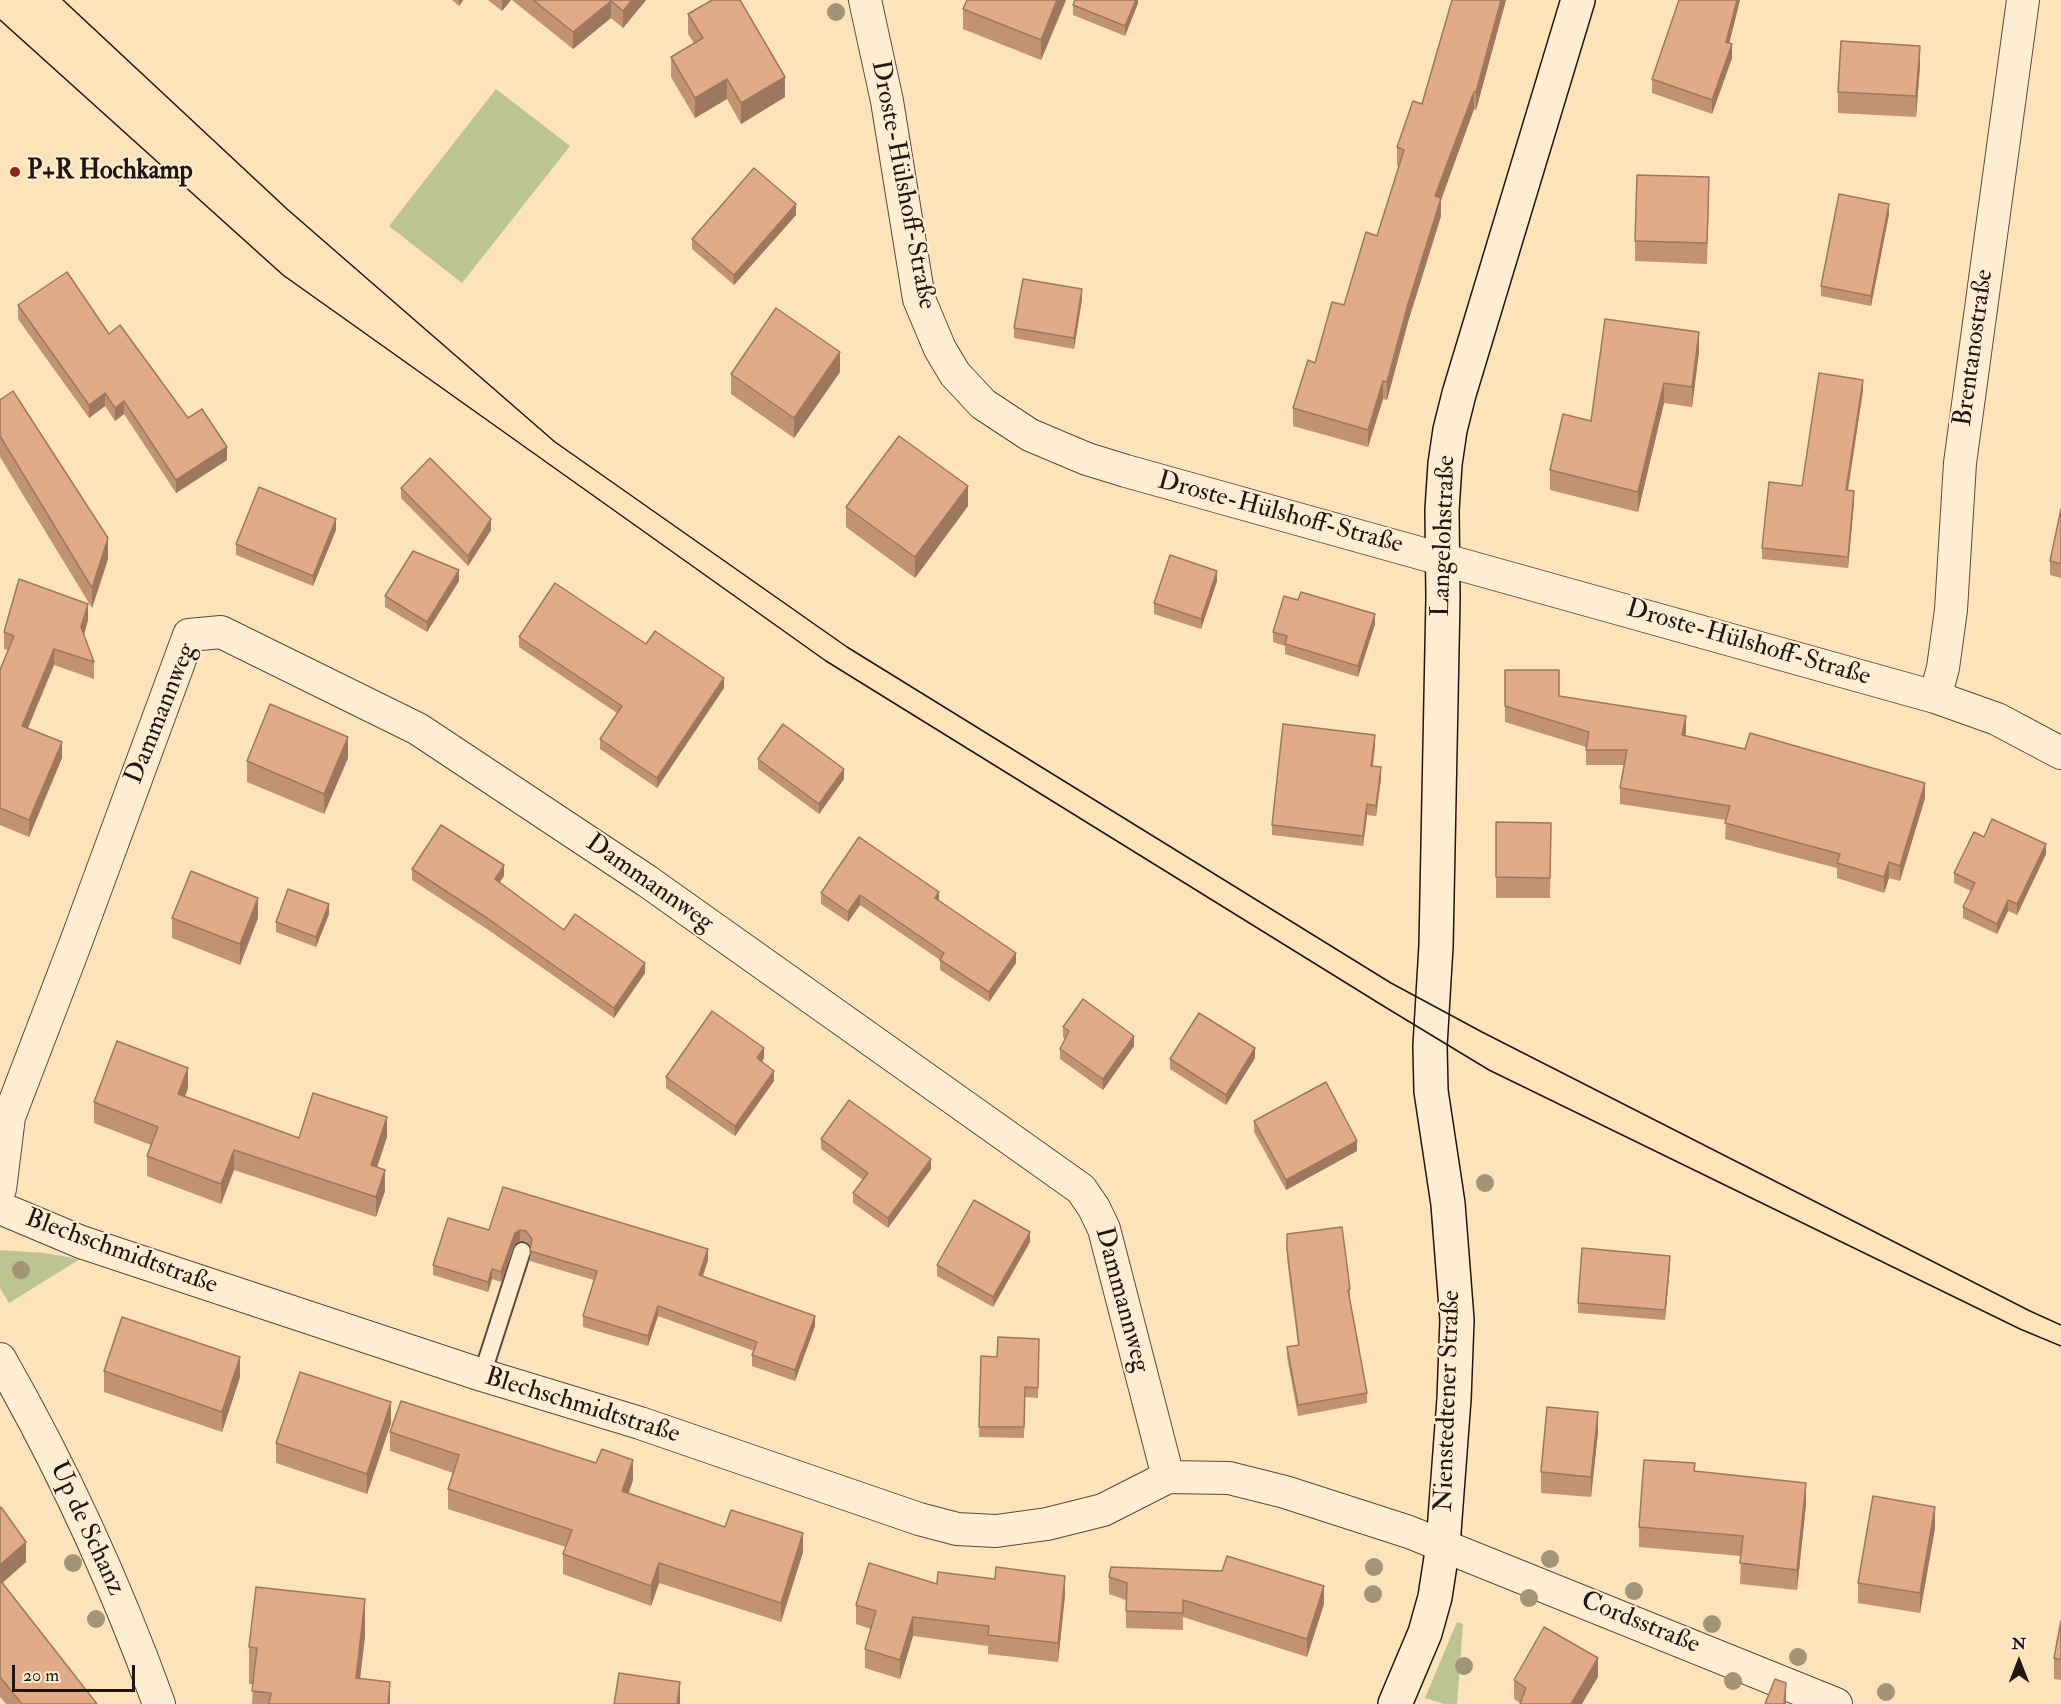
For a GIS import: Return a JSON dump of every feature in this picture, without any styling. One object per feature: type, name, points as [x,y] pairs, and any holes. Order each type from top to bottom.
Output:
[{"type":"street","name":"Droste-Hülshoff-Straße","points":[[865,0],[887,101],[919,298],[939,349],[956,374],[983,404],[1030,435],[1087,459],[1935,697],[1997,719],[2061,753]]},
{"type":"street","name":"Langelohstraße","points":[[1431,1091],[1430,1046],[1436,946],[1442,510],[1445,464],[1459,394],[1578,0]]},
{"type":"street","name":"Brentanostraße","points":[[1935,697],[1943,668],[1951,610],[1960,463],[2023,0]]},
{"type":"street","name":"Dammannweg","points":[[0,1189],[9,1117],[189,636],[221,632],[418,729],[647,881],[1081,1189],[1104,1229],[1168,1477]]},
{"type":"street","name":"Nienstedtener Straße","points":[[1395,1704],[1425,1633],[1435,1597],[1443,1545],[1454,1410],[1457,1320],[1448,1204],[1431,1091]]},
{"type":"street","name":"Blechschmidtstraße","points":[[0,1208],[81,1242],[482,1375],[640,1423],[919,1519],[957,1529],[996,1531],[1047,1524],[1103,1510],[1168,1477]]},
{"type":"street","name":"Up de Schanz","points":[[0,1359],[48,1446],[84,1523],[112,1584],[159,1704]]},
{"type":"street","points":[[1168,1477],[1229,1478],[1285,1492],[1443,1545]]},
{"type":"street","name":"Cordsstraße","points":[[1443,1545],[1836,1704]]},
{"type":"lane","points":[[482,1375],[522,1251]]},
{"type":"green space","points":[[496,89],[570,146],[462,283],[389,226]]},
{"type":"green space","points":[[0,1250],[44,1253],[80,1259],[9,1303],[0,1288]]},
{"type":"green space","points":[[1457,1622],[1463,1624],[1457,1704],[1444,1704],[1425,1698]]},
{"type":"building","points":[[533,0],[632,0],[623,11],[611,1],[573,32]]},
{"type":"building","points":[[712,0],[740,0],[785,77],[741,103],[727,79],[695,98],[671,57],[703,38],[688,14]]},
{"type":"building","points":[[967,0],[1057,0],[1041,40],[963,9]]},
{"type":"building","points":[[1075,0],[1136,0],[1125,26],[1073,5]]},
{"type":"building","points":[[1452,0],[1501,0],[1476,92],[1474,92],[1435,196],[1441,198],[1408,304],[1387,382],[1383,381],[1368,430],[1293,408],[1308,360],[1315,363],[1332,302],[1344,305],[1366,232],[1377,236],[1404,150],[1397,147],[1413,101],[1422,104]]},
{"type":"building","points":[[1679,0],[1737,0],[1726,42],[1732,44],[1712,100],[1652,79]]},
{"type":"building","points":[[1841,41],[1920,46],[1916,96],[1838,92]]},
{"type":"building","points":[[754,168],[796,204],[734,275],[692,239]]},
{"type":"building","points":[[1637,175],[1709,177],[1707,243],[1635,241]]},
{"type":"building","points":[[1839,194],[1889,204],[1871,296],[1821,286]]},
{"type":"building","points":[[67,272],[109,334],[120,325],[188,418],[202,409],[227,447],[176,480],[124,401],[115,408],[105,393],[89,405],[18,305]]},
{"type":"building","points":[[1023,279],[1082,289],[1074,338],[1014,328]]},
{"type":"building","points":[[776,308],[840,352],[794,418],[731,374]]},
{"type":"building","points":[[1605,319],[1699,332],[1692,387],[1664,383],[1638,492],[1550,470],[1563,414],[1591,421]]},
{"type":"building","points":[[1819,373],[1863,380],[1846,490],[1854,491],[1848,557],[1762,548],[1769,482],[1802,486]]},
{"type":"building","points":[[13,391],[108,538],[92,588],[0,436],[0,400]]},
{"type":"building","points":[[899,436],[968,486],[915,557],[846,507]]},
{"type":"building","points":[[430,458],[491,519],[468,556],[401,488]]},
{"type":"building","points":[[259,487],[336,519],[313,576],[236,544]]},
{"type":"building","points":[[2061,509],[2061,564],[2050,561]]},
{"type":"building","points":[[413,551],[459,570],[427,622],[385,596]]},
{"type":"building","points":[[1170,555],[1217,571],[1201,619],[1154,603]]},
{"type":"building","points":[[19,579],[88,604],[81,627],[94,662],[54,649],[22,726],[62,742],[29,820],[0,808],[0,670],[14,636],[4,632]]},
{"type":"building","points":[[555,583],[646,644],[655,631],[724,678],[657,778],[600,739],[622,706],[519,637]]},
{"type":"building","points":[[1301,592],[1375,614],[1358,666],[1285,644],[1287,636],[1273,632],[1284,596],[1298,600]]},
{"type":"building","points":[[1505,670],[1559,670],[1559,696],[1686,716],[1682,735],[1745,749],[1750,733],[1925,783],[1900,866],[1889,862],[1884,877],[1837,863],[1840,854],[1725,823],[1730,806],[1620,788],[1627,750],[1586,750],[1589,732],[1505,706]]},
{"type":"building","points":[[270,704],[348,737],[324,794],[247,761]]},
{"type":"building","points":[[783,724],[844,769],[819,804],[758,759]]},
{"type":"building","points":[[1283,724],[1375,735],[1371,766],[1381,767],[1376,806],[1367,804],[1363,836],[1272,825]]},
{"type":"building","points":[[1992,819],[2046,844],[2017,904],[2008,900],[1997,924],[1963,907],[1975,883],[1954,873],[1974,832],[1984,837]]},
{"type":"building","points":[[1496,822],[1551,823],[1550,878],[1496,877]]},
{"type":"building","points":[[441,825],[504,865],[495,879],[564,930],[575,914],[645,963],[614,1008],[487,918],[412,869]]},
{"type":"building","points":[[859,837],[939,892],[935,898],[1016,953],[989,992],[940,960],[944,953],[860,895],[848,912],[821,893]]},
{"type":"building","points":[[191,871],[258,898],[240,944],[172,918]]},
{"type":"building","points":[[288,889],[329,904],[316,937],[276,922]]},
{"type":"building","points":[[1083,999],[1134,1036],[1103,1079],[1060,1049],[1069,1031],[1063,1027]]},
{"type":"building","points":[[712,1011],[764,1048],[757,1058],[774,1071],[735,1126],[666,1077]]},
{"type":"building","points":[[1199,1013],[1255,1048],[1226,1095],[1170,1059]]},
{"type":"building","points":[[117,1041],[188,1068],[178,1094],[299,1138],[313,1093],[387,1117],[371,1165],[385,1170],[376,1197],[234,1150],[221,1184],[147,1156],[158,1127],[94,1102]]},
{"type":"building","points":[[1326,1082],[1357,1141],[1286,1180],[1254,1121]]},
{"type":"building","points":[[849,1100],[931,1159],[888,1218],[853,1193],[868,1173],[821,1139]]},
{"type":"building","points":[[503,1187],[708,1249],[699,1275],[815,1316],[795,1370],[752,1355],[757,1342],[658,1306],[648,1336],[583,1316],[597,1271],[530,1251],[532,1239],[526,1231],[520,1230],[515,1233],[501,1272],[492,1269],[488,1282],[433,1265],[448,1218],[489,1230]]},
{"type":"building","points":[[974,1200],[1030,1232],[993,1297],[937,1265]]},
{"type":"building","points":[[1342,1227],[1350,1289],[1348,1290],[1367,1393],[1298,1405],[1287,1347],[1299,1345],[1287,1234]]},
{"type":"building","points":[[1582,1248],[1670,1256],[1665,1310],[1578,1303]]},
{"type":"building","points":[[122,1317],[240,1357],[222,1412],[104,1371]]},
{"type":"building","points":[[998,1337],[1039,1339],[1038,1388],[1025,1387],[1024,1427],[979,1427],[981,1356],[997,1357]]},
{"type":"building","points":[[300,1372],[391,1402],[367,1474],[276,1443]]},
{"type":"building","points":[[401,1401],[596,1463],[602,1449],[633,1460],[622,1491],[725,1527],[731,1510],[803,1533],[781,1603],[659,1563],[651,1586],[563,1554],[572,1530],[448,1489],[459,1455],[390,1432]]},
{"type":"building","points":[[1547,1407],[1598,1412],[1591,1477],[1541,1472]]},
{"type":"building","points":[[1644,1460],[1695,1463],[1694,1471],[1806,1483],[1797,1570],[1740,1563],[1743,1536],[1639,1527]]},
{"type":"building","points":[[1873,1496],[1935,1507],[1920,1593],[1858,1583]]},
{"type":"building","points":[[0,1508],[26,1542],[0,1565]]},
{"type":"building","points":[[1227,1556],[1324,1586],[1307,1639],[1183,1600],[1183,1613],[1126,1611],[1127,1583],[1109,1577],[1111,1567],[1222,1571]]},
{"type":"building","points":[[869,1563],[937,1584],[938,1572],[995,1579],[996,1567],[1065,1576],[1058,1643],[988,1635],[989,1626],[913,1617],[900,1660],[865,1649],[876,1611],[856,1605]]},
{"type":"building","points":[[0,1580],[97,1704],[22,1704],[0,1677]]},
{"type":"building","points":[[256,1587],[365,1599],[356,1678],[390,1682],[388,1704],[269,1704],[271,1693],[252,1691],[257,1648],[249,1647]]},
{"type":"building","points":[[2061,1621],[2061,1660],[2054,1658]]},
{"type":"building","points":[[1544,1627],[1598,1658],[1571,1704],[1520,1704],[1526,1688],[1514,1680]]},
{"type":"building","points":[[619,1673],[680,1682],[677,1704],[614,1704]]},
{"type":"building","points":[[1775,1679],[1786,1683],[1784,1704],[1765,1704]]},
{"type":"tram line","points":[[63,0],[287,209],[555,442],[847,647],[1391,983],[1482,1032],[2061,1325]]},
{"type":"tram line","points":[[0,20],[283,275],[826,661],[1489,1070],[2020,1329],[2061,1346]]},
{"type":"place","name":"P+R Hochkamp","points":[[15,172]]}]
